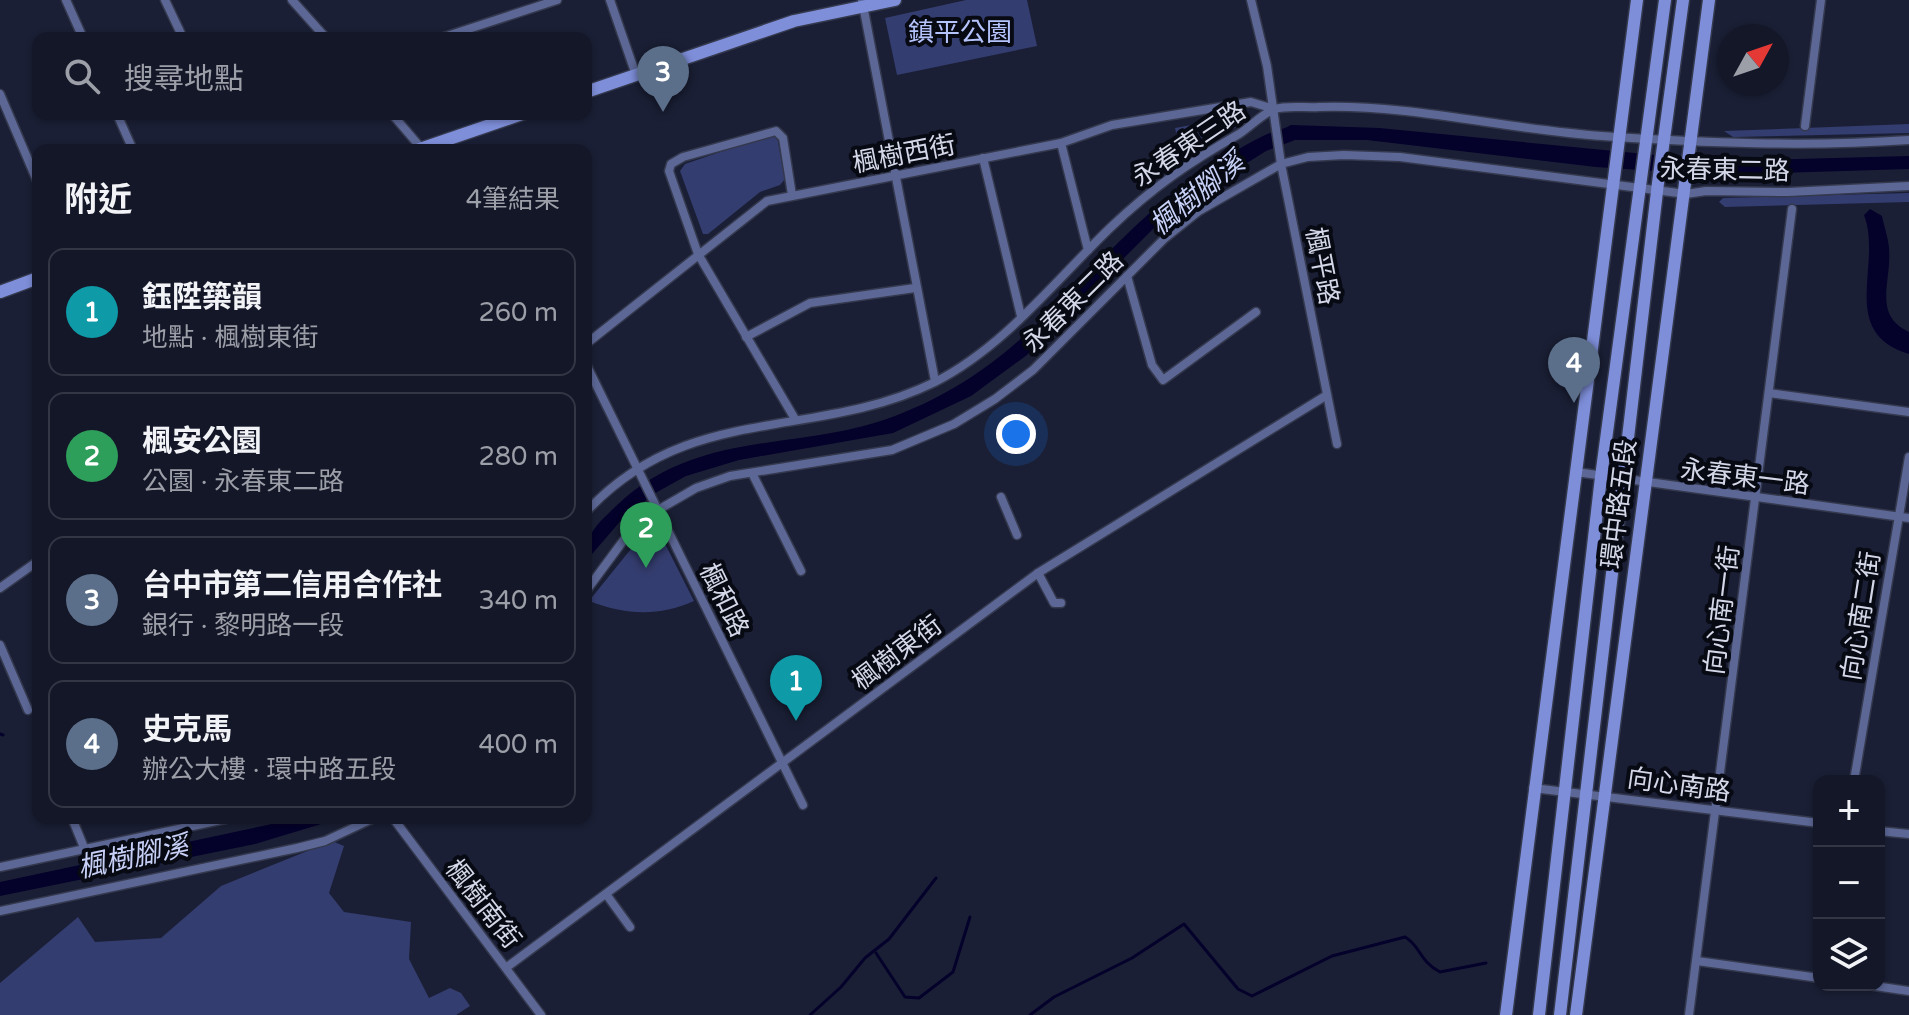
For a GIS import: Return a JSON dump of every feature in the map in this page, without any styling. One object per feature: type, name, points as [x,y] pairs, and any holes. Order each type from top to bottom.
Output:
[{"type":"street","points":[[66,0],[80,32]]},
{"type":"street","points":[[165,0],[180,32]]},
{"type":"street","points":[[292,0],[321,32]]},
{"type":"street","points":[[459,32],[557,0]]},
{"type":"street","points":[[610,0],[636,75]]},
{"type":"street","points":[[592,90],[794,21],[863,3],[895,0]]},
{"type":"street","points":[[1251,0],[1274,114]]},
{"type":"street","name":"環中路五段","points":[[1506,1015],[1637,0]]},
{"type":"street","name":"環中路五段","points":[[1539,1015],[1601,477],[1665,0]]},
{"type":"street","name":"環中路五段","points":[[1560,1015],[1683,0]]},
{"type":"street","name":"環中路五段","points":[[1576,1015],[1643,483],[1686,191],[1709,0]]},
{"type":"street","points":[[1805,126],[1821,0]]},
{"type":"street","points":[[863,3],[935,381]]},
{"type":"street","points":[[0,94],[3,111],[32,171]]},
{"type":"street","name":"楓樹西街","points":[[592,339],[767,201],[1061,143],[1112,125],[1251,102],[1274,114]]},
{"type":"street","name":"永春東三路","points":[[592,507],[637,466],[688,442],[795,419],[873,407],[935,381],[980,355],[1170,175],[1274,114],[1356,106],[1692,144],[1909,140]]},
{"type":"street","name":"楓平路","points":[[1274,114],[1281,164],[1337,444]]},
{"type":"street","points":[[120,120],[130,144]]},
{"type":"street","points":[[397,120],[415,144]]},
{"type":"street","points":[[437,144],[505,120]]},
{"type":"street","points":[[792,195],[783,138],[776,131],[676,161],[669,171],[698,254],[795,419]]},
{"type":"street","points":[[1061,143],[1088,250]]},
{"type":"street","name":"永春東二路","points":[[592,583],[626,537],[658,510],[696,488],[730,476],[753,475],[892,450],[954,424],[1033,370],[1164,239],[1199,211],[1281,164],[1308,157],[1372,155],[1613,180],[1686,191],[1788,192],[1909,186]]},
{"type":"street","points":[[983,158],[1021,316]]},
{"type":"street","name":"向心南一街","points":[[1689,1015],[1792,209]]},
{"type":"street","points":[[1127,276],[1152,365],[1163,380],[1256,312]]},
{"type":"street","points":[[0,292],[32,280]]},
{"type":"street","points":[[746,337],[810,303],[915,288]]},
{"type":"street","points":[[592,376],[637,466]]},
{"type":"street","points":[[1769,393],[1909,412]]},
{"type":"street","name":"楓樹東街","points":[[507,967],[1038,573],[1327,395]]},
{"type":"street","name":"向心南二街","points":[[1855,775],[1909,457]]},
{"type":"street","name":"楓和路","points":[[637,466],[803,805]]},
{"type":"street","name":"永春東一路","points":[[1576,472],[1623,481],[1909,518]]},
{"type":"street","points":[[753,475],[801,571]]},
{"type":"street","points":[[1001,497],[1017,535]]},
{"type":"street","points":[[0,588],[32,565]]},
{"type":"street","points":[[1038,573],[1054,603],[1061,603]]},
{"type":"street","points":[[0,645],[28,710]]},
{"type":"street","name":"向心南路","points":[[1533,788],[1813,822]]},
{"type":"street","points":[[74,824],[85,850]]},
{"type":"street","points":[[0,867],[203,824]]},
{"type":"street","points":[[0,911],[325,841],[361,824]]},
{"type":"street","name":"楓樹南街","points":[[398,824],[541,1015]]},
{"type":"street","points":[[1885,832],[1909,834]]},
{"type":"street","points":[[606,894],[630,927]]},
{"type":"street","points":[[1697,961],[1813,977]]},
{"type":"street","points":[[1885,987],[1909,991]]},
{"type":"green space","name":"鎮平公園","points":[[966,0],[1027,0],[1037,46],[897,75],[885,18]]},
{"type":"green space","points":[[1241,116],[1250,119],[1182,159],[1175,128]]},
{"type":"green space","points":[[1909,124],[1909,133],[1733,137],[1724,131]]},
{"type":"green space","points":[[767,136],[777,137],[785,179],[780,185],[760,192],[708,234],[703,234],[680,171],[685,164]]},
{"type":"green space","points":[[1909,193],[1909,202],[1725,207],[1719,202],[1723,198]]},
{"type":"green space","points":[[657,528],[694,601],[654,612],[616,609],[592,602],[592,597],[643,534]]},
{"type":"green space","points":[[332,841],[344,846],[329,893],[344,912],[411,922],[409,959],[429,998],[450,988],[461,993],[470,1006],[456,1015],[0,1015],[0,983],[78,917],[95,942],[161,938],[221,886]]},
{"type":"water","name":"楓樹腳溪","points":[[1291,125],[1379,128],[1717,161],[1909,156],[1909,169],[1714,175],[1596,167],[1367,140],[1295,140],[1266,151],[1172,210],[1027,355],[971,396],[893,433],[739,460],[686,476],[657,492],[624,517],[592,554],[592,533],[603,519],[648,481],[681,464],[751,445],[859,427],[937,398],[973,376],[1035,326],[1121,240],[1177,190],[1236,151],[1266,134]]},
{"type":"water","points":[[1870,209],[1882,216],[1889,248],[1887,307],[1898,325],[1909,332],[1909,354],[1887,344],[1874,330],[1868,314],[1869,255],[1864,215]]},
{"type":"water","name":"楓樹腳溪","points":[[272,824],[321,824],[255,844],[0,896],[0,882]]},
{"type":"waterway","points":[[810,1015],[841,987],[865,958],[889,939],[936,878]]},
{"type":"waterway","points":[[876,953],[905,997],[919,998],[953,972],[970,917]]},
{"type":"waterway","points":[[1030,1015],[1054,997],[1132,958],[1184,924],[1238,989],[1252,996],[1332,956],[1405,937],[1440,972],[1486,963]]},
{"type":"place","name":"台中市第二信用合作社","points":[[663,112]]},
{"type":"place","name":"史克馬","points":[[1574,403]]},
{"type":"place","name":"楓安公園","points":[[646,568]]},
{"type":"place","name":"鈺陞築韻","points":[[796,721]]}]
